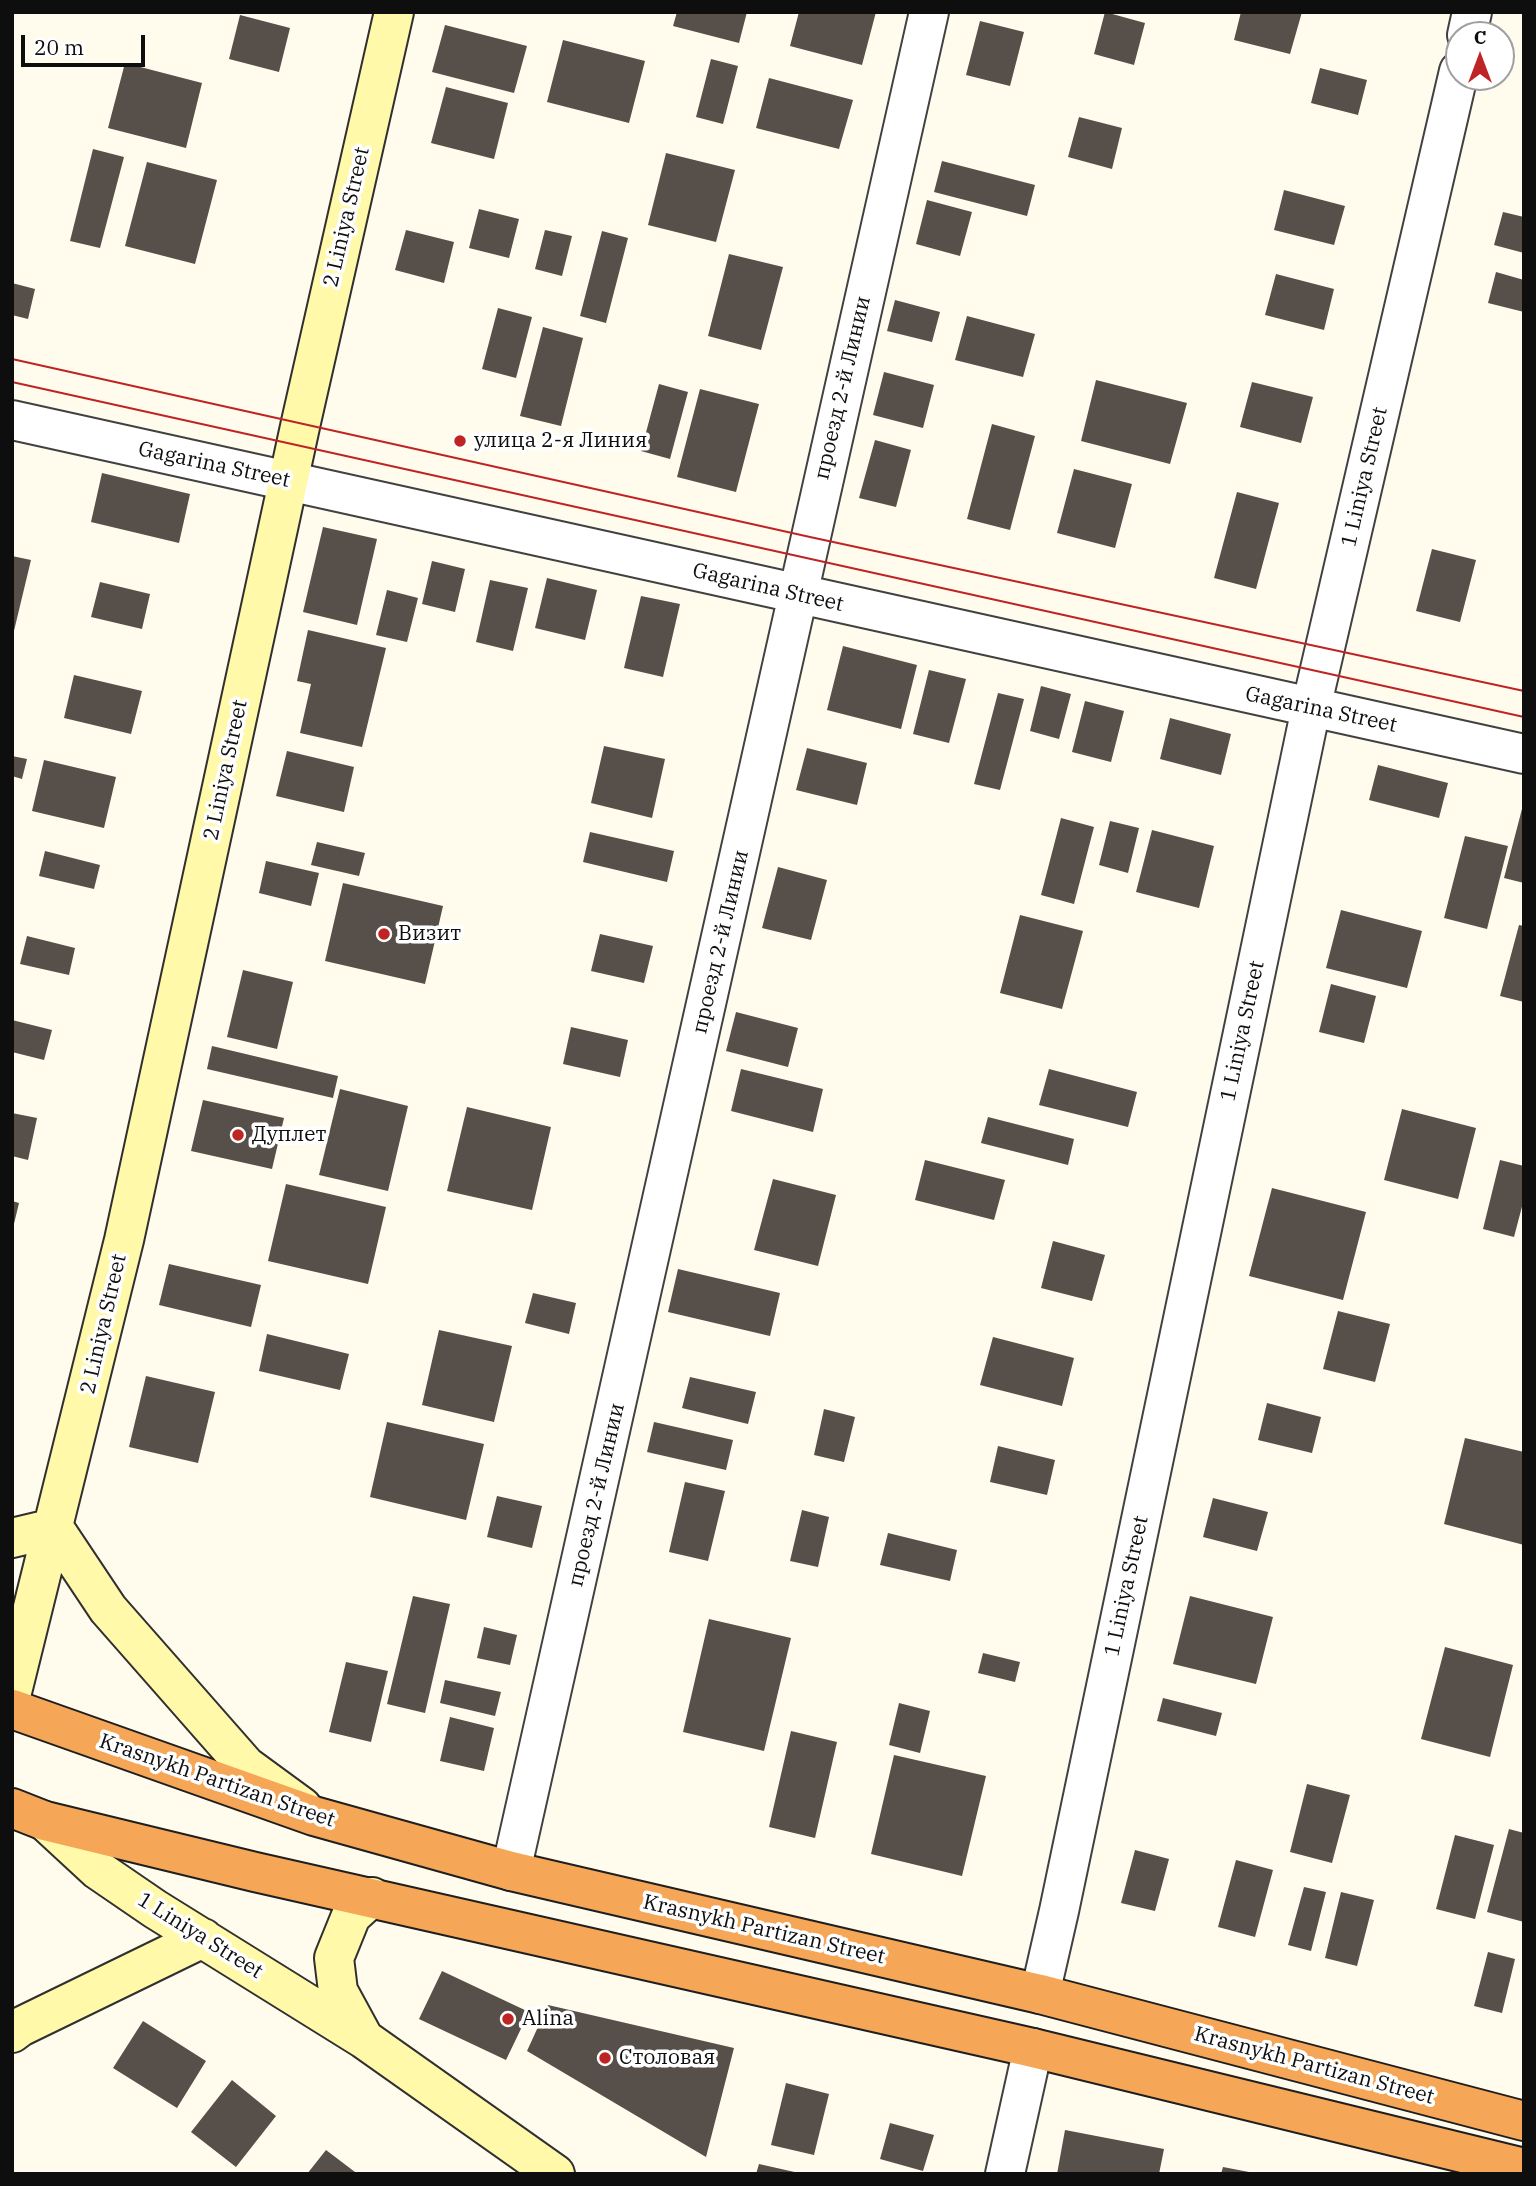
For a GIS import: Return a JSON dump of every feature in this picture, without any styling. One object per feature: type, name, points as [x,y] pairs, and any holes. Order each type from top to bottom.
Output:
[{"type":"highway","name":"Krasnykh Partizan Street","points":[[12,1709],[314,1816],[511,1871],[1040,1994],[1524,2121]]},
{"type":"highway","points":[[29,1815],[255,1872],[1033,2048],[1524,2168]]},
{"type":"street","name":"2 Liniya Street","points":[[12,1692],[124,1240],[394,12]]},
{"type":"street","name":"проезд 2-й Линии","points":[[511,1871],[929,12]]},
{"type":"street","name":"1 Liniya Street","points":[[1040,1994],[1311,708],[1454,91]]},
{"type":"street","name":"Gagarina Street","points":[[12,420],[1524,754]]},
{"type":"street","points":[[12,1538],[54,1528],[108,1609],[246,1766],[314,1816]]},
{"type":"street","name":"1 Liniya Street","points":[[29,1815],[98,1870],[364,2039],[555,2174]]},
{"type":"street","name":"1 Liniya Street","points":[[364,2039],[338,1991],[334,1958],[351,1916],[372,1897]]},
{"type":"street","points":[[12,2034],[20,2027],[203,1938]]},
{"type":"street","points":[[1005,2174],[1033,2048]]},
{"type":"building","points":[[677,12],[747,12],[739,43],[673,26]]},
{"type":"building","points":[[799,12],[876,12],[862,65],[790,46]]},
{"type":"building","points":[[1105,12],[1145,23],[1134,65],[1094,54]]},
{"type":"building","points":[[1241,12],[1302,12],[1290,54],[1234,40]]},
{"type":"building","points":[[240,15],[290,28],[279,72],[229,59]]},
{"type":"building","points":[[980,21],[1024,32],[1010,86],[966,75]]},
{"type":"building","points":[[445,25],[527,46],[514,93],[432,72]]},
{"type":"building","points":[[563,40],[645,61],[629,123],[547,102]]},
{"type":"building","points":[[711,59],[738,66],[723,124],[696,117]]},
{"type":"building","points":[[125,63],[202,83],[186,148],[108,128]]},
{"type":"building","points":[[1320,68],[1367,80],[1358,115],[1311,103]]},
{"type":"building","points":[[769,78],[853,100],[839,149],[756,128]]},
{"type":"building","points":[[446,87],[508,103],[494,159],[431,143]]},
{"type":"building","points":[[1079,117],[1122,128],[1112,169],[1068,157]]},
{"type":"building","points":[[93,149],[124,157],[100,248],[70,241]]},
{"type":"building","points":[[666,153],[735,170],[716,242],[648,225]]},
{"type":"building","points":[[942,161],[1035,185],[1027,216],[934,192]]},
{"type":"building","points":[[147,162],[217,180],[195,264],[125,246]]},
{"type":"building","points":[[1284,190],[1345,206],[1334,245],[1274,230]]},
{"type":"building","points":[[927,200],[972,212],[960,256],[916,244]]},
{"type":"building","points":[[479,209],[519,219],[509,258],[469,248]]},
{"type":"building","points":[[1503,212],[1524,217],[1524,253],[1494,245]]},
{"type":"building","points":[[406,230],[454,242],[444,283],[395,270]]},
{"type":"building","points":[[545,230],[572,236],[562,276],[535,269]]},
{"type":"building","points":[[602,231],[628,238],[606,323],[580,316]]},
{"type":"building","points":[[729,254],[783,267],[761,350],[708,336]]},
{"type":"building","points":[[1496,272],[1524,280],[1524,312],[1488,303]]},
{"type":"building","points":[[1276,274],[1334,289],[1324,330],[1265,315]]},
{"type":"building","points":[[12,283],[35,289],[28,319],[12,315]]},
{"type":"building","points":[[895,300],[940,312],[932,342],[887,331]]},
{"type":"building","points":[[498,308],[532,317],[516,378],[482,369]]},
{"type":"building","points":[[967,316],[1035,334],[1023,377],[955,360]]},
{"type":"building","points":[[543,327],[583,338],[561,426],[520,416]]},
{"type":"building","points":[[884,372],[934,385],[923,428],[873,415]]},
{"type":"building","points":[[1096,380],[1187,403],[1170,464],[1081,441]]},
{"type":"building","points":[[1252,382],[1313,397],[1301,443],[1240,427]]},
{"type":"building","points":[[659,384],[688,392],[670,459],[641,451]]},
{"type":"building","points":[[700,389],[759,404],[736,492],[677,477]]},
{"type":"building","points":[[992,424],[1035,436],[1010,530],[967,519]]},
{"type":"building","points":[[875,440],[911,450],[896,507],[859,498]]},
{"type":"building","points":[[1074,469],[1132,484],[1115,548],[1057,533]]},
{"type":"building","points":[[102,473],[190,494],[179,543],[91,522]]},
{"type":"building","points":[[1237,492],[1279,503],[1256,589],[1214,578]]},
{"type":"building","points":[[323,527],[377,539],[357,625],[303,612]]},
{"type":"building","points":[[1432,549],[1476,560],[1460,622],[1416,611]]},
{"type":"building","points":[[12,556],[31,560],[13,635],[12,634]]},
{"type":"building","points":[[432,561],[465,569],[455,612],[422,604]]},
{"type":"building","points":[[547,578],[597,590],[585,640],[535,628]]},
{"type":"building","points":[[490,580],[528,588],[513,651],[476,642]]},
{"type":"building","points":[[100,582],[150,594],[142,629],[91,617]]},
{"type":"building","points":[[387,590],[418,598],[407,642],[376,635]]},
{"type":"building","points":[[641,596],[680,604],[663,677],[624,668]]},
{"type":"building","points":[[308,630],[386,648],[362,747],[300,733],[311,684],[297,681]]},
{"type":"building","points":[[843,646],[917,665],[901,729],[827,710]]},
{"type":"building","points":[[929,670],[966,679],[949,743],[913,734]]},
{"type":"building","points":[[74,675],[142,691],[131,734],[64,718]]},
{"type":"building","points":[[1041,686],[1071,694],[1059,739],[1030,731]]},
{"type":"building","points":[[998,693],[1024,699],[1000,790],[974,784]]},
{"type":"building","points":[[1085,701],[1124,711],[1111,762],[1072,752]]},
{"type":"building","points":[[1170,718],[1231,734],[1221,775],[1160,759]]},
{"type":"building","points":[[604,746],[665,759],[652,818],[591,803]]},
{"type":"building","points":[[807,748],[867,763],[857,805],[796,790]]},
{"type":"building","points":[[287,751],[354,767],[344,812],[276,796]]},
{"type":"building","points":[[12,756],[27,759],[22,779],[12,776]]},
{"type":"building","points":[[44,760],[116,777],[104,828],[32,811]]},
{"type":"building","points":[[1378,765],[1448,783],[1439,818],[1369,800]]},
{"type":"building","points":[[1524,805],[1524,883],[1504,878]]},
{"type":"building","points":[[1061,818],[1094,827],[1074,904],[1041,895]]},
{"type":"building","points":[[1110,821],[1139,828],[1128,873],[1099,865]]},
{"type":"building","points":[[1152,830],[1214,846],[1199,908],[1136,892]]},
{"type":"building","points":[[590,832],[674,851],[667,882],[583,862]]},
{"type":"building","points":[[1465,836],[1508,846],[1487,929],[1444,918]]},
{"type":"building","points":[[317,842],[365,853],[359,876],[311,865]]},
{"type":"building","points":[[45,851],[100,865],[94,889],[39,876]]},
{"type":"building","points":[[266,861],[319,873],[311,906],[259,893]]},
{"type":"building","points":[[778,867],[827,880],[811,940],[762,928]]},
{"type":"building","name":"Визит","points":[[343,883],[443,906],[425,984],[325,961]]},
{"type":"building","points":[[1341,910],[1422,931],[1407,988],[1326,968]]},
{"type":"building","points":[[1020,915],[1083,931],[1062,1009],[1000,993]]},
{"type":"building","points":[[1519,925],[1524,926],[1524,1002],[1500,996]]},
{"type":"building","points":[[600,934],[653,946],[644,983],[591,971]]},
{"type":"building","points":[[27,936],[75,948],[69,975],[20,964]]},
{"type":"building","points":[[243,970],[293,982],[277,1049],[227,1037]]},
{"type":"building","points":[[1331,984],[1376,996],[1364,1043],[1319,1032]]},
{"type":"building","points":[[736,1012],[798,1028],[788,1067],[726,1051]]},
{"type":"building","points":[[12,1020],[52,1030],[44,1060],[12,1052]]},
{"type":"building","points":[[571,1027],[628,1040],[620,1077],[563,1064]]},
{"type":"building","points":[[212,1046],[338,1076],[333,1098],[207,1069]]},
{"type":"building","points":[[741,1069],[823,1089],[813,1132],[731,1111]]},
{"type":"building","points":[[1049,1069],[1137,1092],[1128,1127],[1039,1105]]},
{"type":"building","points":[[340,1089],[408,1106],[388,1191],[319,1175]]},
{"type":"building","name":"Дуплет","points":[[203,1100],[284,1118],[272,1169],[191,1151]]},
{"type":"building","points":[[467,1107],[551,1127],[532,1210],[447,1191]]},
{"type":"building","points":[[1402,1109],[1476,1128],[1458,1199],[1384,1180]]},
{"type":"building","points":[[12,1113],[37,1118],[28,1160],[12,1156]]},
{"type":"building","points":[[988,1117],[1074,1139],[1068,1165],[981,1143]]},
{"type":"building","points":[[925,1160],[1005,1180],[994,1220],[915,1200]]},
{"type":"building","points":[[1500,1160],[1524,1166],[1524,1199],[1514,1237],[1483,1229]]},
{"type":"building","points":[[773,1179],[836,1195],[818,1266],[754,1250]]},
{"type":"building","points":[[286,1184],[386,1207],[368,1284],[268,1261]]},
{"type":"building","points":[[1272,1188],[1366,1212],[1343,1300],[1249,1276]]},
{"type":"building","points":[[12,1201],[19,1203],[13,1228],[12,1228]]},
{"type":"building","points":[[1053,1241],[1105,1255],[1092,1301],[1041,1288]]},
{"type":"building","points":[[169,1264],[261,1285],[251,1327],[159,1305]]},
{"type":"building","points":[[678,1269],[780,1293],[770,1336],[668,1312]]},
{"type":"building","points":[[533,1293],[576,1303],[569,1334],[525,1323]]},
{"type":"building","points":[[1338,1311],[1390,1324],[1375,1382],[1323,1369]]},
{"type":"building","points":[[439,1330],[512,1346],[494,1422],[422,1405]]},
{"type":"building","points":[[267,1334],[349,1354],[340,1390],[259,1371]]},
{"type":"building","points":[[993,1337],[1074,1358],[1062,1406],[980,1385]]},
{"type":"building","points":[[146,1376],[215,1392],[198,1463],[129,1447]]},
{"type":"building","points":[[690,1377],[756,1392],[748,1424],[682,1408]]},
{"type":"building","points":[[1267,1403],[1321,1417],[1312,1453],[1258,1440]]},
{"type":"building","points":[[824,1409],[855,1417],[844,1462],[814,1455]]},
{"type":"building","points":[[387,1422],[484,1444],[466,1520],[370,1497]]},
{"type":"building","points":[[654,1422],[733,1440],[726,1470],[647,1452]]},
{"type":"building","points":[[1465,1438],[1524,1452],[1524,1545],[1444,1524]]},
{"type":"building","points":[[998,1446],[1055,1460],[1047,1495],[990,1482]]},
{"type":"building","points":[[685,1482],[725,1491],[708,1561],[669,1552]]},
{"type":"building","points":[[497,1496],[542,1506],[532,1548],[487,1537]]},
{"type":"building","points":[[1213,1498],[1268,1512],[1257,1551],[1203,1537]]},
{"type":"building","points":[[802,1510],[829,1517],[818,1567],[790,1561]]},
{"type":"building","points":[[888,1533],[957,1550],[950,1581],[880,1565]]},
{"type":"building","points":[[413,1596],[450,1604],[425,1713],[387,1704]]},
{"type":"building","points":[[1190,1596],[1273,1617],[1256,1684],[1173,1664]]},
{"type":"building","points":[[709,1619],[791,1638],[764,1751],[683,1732]]},
{"type":"building","points":[[484,1627],[517,1635],[510,1665],[477,1658]]},
{"type":"building","points":[[1445,1647],[1513,1665],[1490,1757],[1421,1739]]},
{"type":"building","points":[[983,1653],[1020,1662],[1015,1682],[978,1673]]},
{"type":"building","points":[[346,1662],[388,1671],[371,1742],[329,1732]]},
{"type":"building","points":[[445,1680],[501,1692],[495,1716],[440,1703]]},
{"type":"building","points":[[1163,1698],[1222,1713],[1216,1736],[1157,1721]]},
{"type":"building","points":[[899,1703],[930,1711],[920,1753],[889,1745]]},
{"type":"building","points":[[450,1717],[494,1728],[484,1771],[440,1761]]},
{"type":"building","points":[[791,1731],[837,1742],[815,1838],[769,1827]]},
{"type":"building","points":[[894,1755],[986,1776],[962,1876],[871,1854]]},
{"type":"building","points":[[1307,1784],[1350,1795],[1332,1863],[1290,1852]]},
{"type":"building","points":[[1509,1829],[1524,1833],[1524,1922],[1487,1912]]},
{"type":"building","points":[[1455,1835],[1494,1845],[1475,1919],[1436,1909]]},
{"type":"building","points":[[1135,1850],[1169,1859],[1155,1911],[1121,1903]]},
{"type":"building","points":[[1236,1860],[1273,1870],[1255,1937],[1218,1927]]},
{"type":"building","points":[[1304,1887],[1326,1892],[1311,1951],[1288,1945]]},
{"type":"building","points":[[1341,1892],[1374,1900],[1357,1966],[1325,1958]]},
{"type":"building","points":[[1488,1952],[1515,1959],[1502,2013],[1474,2006]]},
{"type":"building","points":[[442,1971],[529,2012],[506,2060],[419,2019]]},
{"type":"building","points":[[548,2005],[734,2048],[706,2157],[527,2051]]},
{"type":"building","points":[[143,2021],[206,2061],[177,2108],[113,2068]]},
{"type":"building","points":[[232,2080],[276,2116],[236,2167],[191,2132]]},
{"type":"building","points":[[786,2083],[829,2094],[814,2155],[771,2145]]},
{"type":"building","points":[[890,2123],[934,2135],[923,2171],[880,2159]]},
{"type":"building","points":[[1065,2130],[1164,2149],[1159,2174],[1057,2174]]},
{"type":"building","points":[[326,2150],[355,2172],[354,2174],[307,2174]]},
{"type":"building","points":[[759,2164],[799,2173],[756,2174]]},
{"type":"building","points":[[1223,2167],[1249,2172],[1249,2174],[1221,2174]]},
{"type":"tram line","points":[[12,359],[810,537],[1524,691]]},
{"type":"tram line","points":[[12,382],[1524,717]]},
{"type":"place","name":"улица 2-я Линия","points":[[460,441]]},
{"type":"place","name":"Визит","points":[[384,934]]},
{"type":"place","name":"Дуплет","points":[[238,1135]]},
{"type":"place","name":"Alina","points":[[508,2019]]},
{"type":"place","name":"Столовая","points":[[605,2058]]}]
